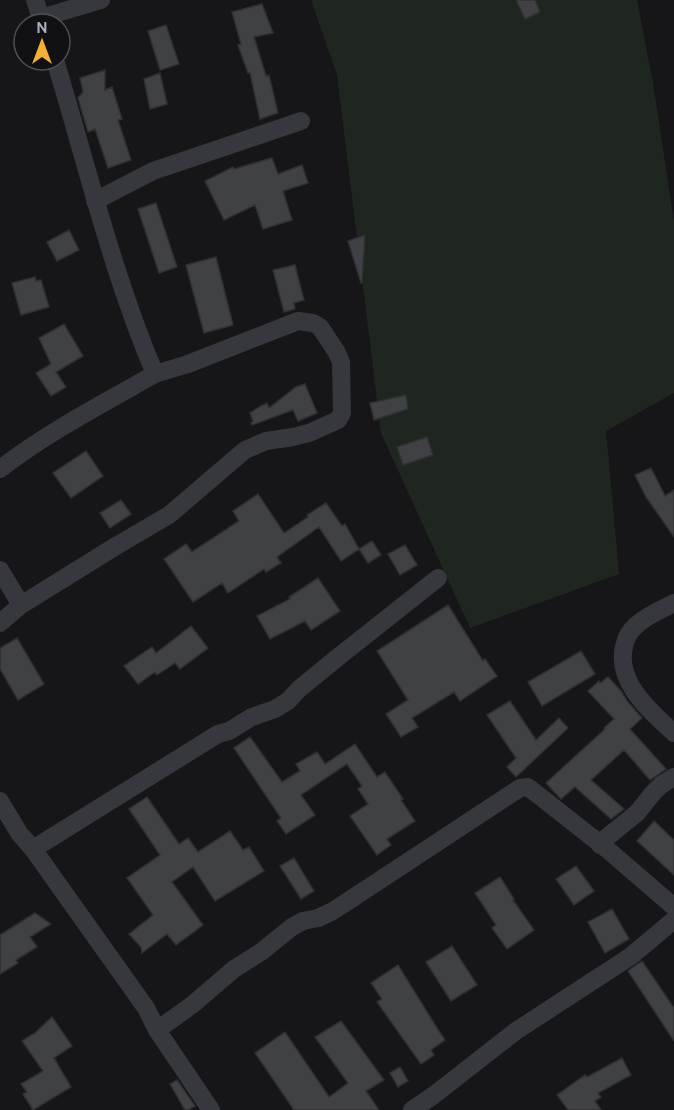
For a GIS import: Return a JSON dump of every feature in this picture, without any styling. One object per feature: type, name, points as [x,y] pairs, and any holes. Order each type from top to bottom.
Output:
[{"type":"street","points":[[67,12],[101,0]]},
{"type":"street","points":[[59,72],[94,201],[142,345],[155,374]]},
{"type":"street","points":[[94,201],[153,171],[301,121]]},
{"type":"street","points":[[0,469],[26,449],[155,374],[188,364],[298,321],[306,321],[320,327],[341,362],[342,414],[338,420],[309,433],[293,438],[266,441],[245,450],[169,515],[21,604],[0,623]]},
{"type":"street","points":[[0,570],[21,604]]},
{"type":"street","points":[[33,849],[204,742],[252,717],[275,709],[438,578]]},
{"type":"street","points":[[674,603],[641,621],[628,635],[623,651],[624,669],[632,688],[651,711],[674,733]]},
{"type":"street","points":[[600,845],[637,813],[661,785],[674,777]]},
{"type":"street","points":[[157,1029],[192,1005],[234,969],[261,952],[292,927],[333,911],[520,788],[528,787],[674,907]]},
{"type":"street","points":[[0,801],[19,833],[33,849],[146,1008],[157,1029],[211,1110]]},
{"type":"street","points":[[412,1110],[516,1031],[631,957],[674,920]]},
{"type":"shaded area","points":[[311,0],[637,0],[653,83],[674,221],[674,393],[606,431],[619,574],[470,628],[381,433],[337,75]]},
{"type":"building","points":[[516,0],[535,0],[540,12],[525,19]]},
{"type":"building","points":[[262,4],[273,33],[254,37],[266,76],[269,75],[278,113],[260,119],[250,73],[248,73],[238,45],[241,44],[232,12]]},
{"type":"building","points":[[166,25],[179,64],[160,70],[148,31]]},
{"type":"building","points":[[105,70],[105,90],[112,87],[122,119],[118,120],[131,160],[108,168],[95,129],[88,132],[78,98],[83,92],[80,78]]},
{"type":"building","points":[[160,73],[167,104],[150,109],[144,79]]},
{"type":"building","points":[[272,158],[278,174],[302,165],[308,183],[283,191],[292,220],[263,229],[255,205],[224,220],[205,181],[233,167],[234,169]]},
{"type":"building","points":[[156,203],[177,267],[159,273],[138,209]]},
{"type":"building","points":[[69,230],[79,250],[57,261],[47,242]]},
{"type":"building","points":[[365,235],[362,283],[361,283],[348,241]]},
{"type":"building","points":[[216,257],[233,325],[204,333],[186,265]]},
{"type":"building","points":[[295,265],[304,300],[294,303],[295,309],[284,312],[273,270]]},
{"type":"building","points":[[35,277],[36,281],[41,280],[49,307],[21,315],[12,283]]},
{"type":"building","points":[[64,324],[83,356],[56,372],[66,387],[51,396],[36,373],[51,364],[39,338]]},
{"type":"building","points":[[305,384],[317,413],[298,421],[293,410],[252,425],[250,413],[267,403],[269,408],[296,387]]},
{"type":"building","points":[[406,395],[408,409],[374,420],[370,403]]},
{"type":"building","points":[[427,437],[433,455],[403,465],[397,447]]},
{"type":"building","points":[[86,451],[103,476],[71,498],[53,473]]},
{"type":"building","points":[[651,468],[665,496],[674,490],[674,537],[646,497],[635,475]]},
{"type":"building","points":[[258,494],[284,533],[326,503],[342,526],[345,524],[359,549],[341,561],[319,527],[277,557],[281,563],[266,572],[264,569],[228,593],[222,583],[193,602],[164,559],[186,544],[192,552],[239,521],[233,511]]},
{"type":"building","points":[[121,500],[131,514],[110,528],[100,513]]},
{"type":"building","points":[[372,541],[381,555],[368,563],[359,549]]},
{"type":"building","points":[[405,545],[417,565],[400,575],[388,554]]},
{"type":"building","points":[[318,578],[340,611],[311,630],[305,621],[270,639],[257,616],[290,599],[289,597]]},
{"type":"building","points":[[448,605],[483,661],[485,659],[497,676],[460,701],[454,692],[412,718],[418,727],[401,737],[386,714],[408,700],[377,651]]},
{"type":"building","points":[[191,626],[208,648],[180,669],[175,663],[157,675],[155,672],[138,684],[124,666],[152,647],[156,653]]},
{"type":"building","points":[[17,638],[44,684],[18,700],[0,669],[0,648]]},
{"type":"building","points":[[581,651],[595,674],[542,706],[528,682]]},
{"type":"building","points":[[608,677],[642,718],[630,729],[666,769],[650,780],[624,750],[591,780],[624,809],[611,819],[575,787],[561,799],[546,783],[614,719],[588,691],[599,681],[600,683]]},
{"type":"building","points":[[510,701],[536,740],[559,718],[568,728],[516,777],[507,767],[516,758],[487,715]]},
{"type":"building","points":[[250,737],[282,782],[300,771],[296,764],[317,752],[325,764],[355,744],[377,777],[385,772],[415,821],[387,839],[391,845],[377,855],[350,816],[368,804],[358,789],[362,786],[347,764],[301,795],[315,815],[286,834],[277,821],[281,818],[234,748]]},
{"type":"building","points":[[147,797],[179,844],[188,838],[198,852],[230,831],[243,850],[249,847],[264,871],[215,901],[193,867],[172,882],[203,925],[176,945],[167,934],[142,953],[141,947],[129,934],[153,915],[127,878],[160,855],[129,809]]},
{"type":"building","points":[[654,821],[674,840],[674,875],[637,841]]},
{"type":"building","points":[[294,858],[314,891],[301,899],[280,866]]},
{"type":"building","points":[[576,866],[594,891],[574,905],[556,879]]},
{"type":"building","points":[[500,877],[534,930],[507,949],[492,928],[496,925],[475,893]]},
{"type":"building","points":[[612,909],[629,939],[605,953],[588,922]]},
{"type":"building","points":[[35,913],[51,924],[30,937],[37,947],[16,960],[18,963],[0,974],[0,935]]},
{"type":"building","points":[[452,946],[477,985],[451,1001],[426,962]]},
{"type":"building","points":[[642,961],[674,1008],[674,1041],[628,971]]},
{"type":"building","points":[[398,965],[445,1040],[431,1050],[434,1055],[421,1064],[377,1002],[382,999],[371,983]]},
{"type":"building","points":[[52,1017],[72,1046],[54,1058],[71,1087],[33,1110],[23,1094],[27,1092],[21,1084],[43,1071],[22,1041],[35,1033]]},
{"type":"building","points":[[341,1021],[384,1080],[366,1091],[379,1110],[294,1110],[255,1053],[285,1032],[329,1097],[348,1083],[315,1037]]},
{"type":"building","points":[[622,1058],[631,1075],[598,1093],[601,1097],[595,1101],[601,1110],[568,1110],[557,1095],[585,1075],[587,1077]]},
{"type":"building","points":[[400,1067],[408,1081],[398,1087],[390,1073]]},
{"type":"building","points":[[177,1080],[195,1106],[188,1110],[185,1110],[170,1084]]}]
